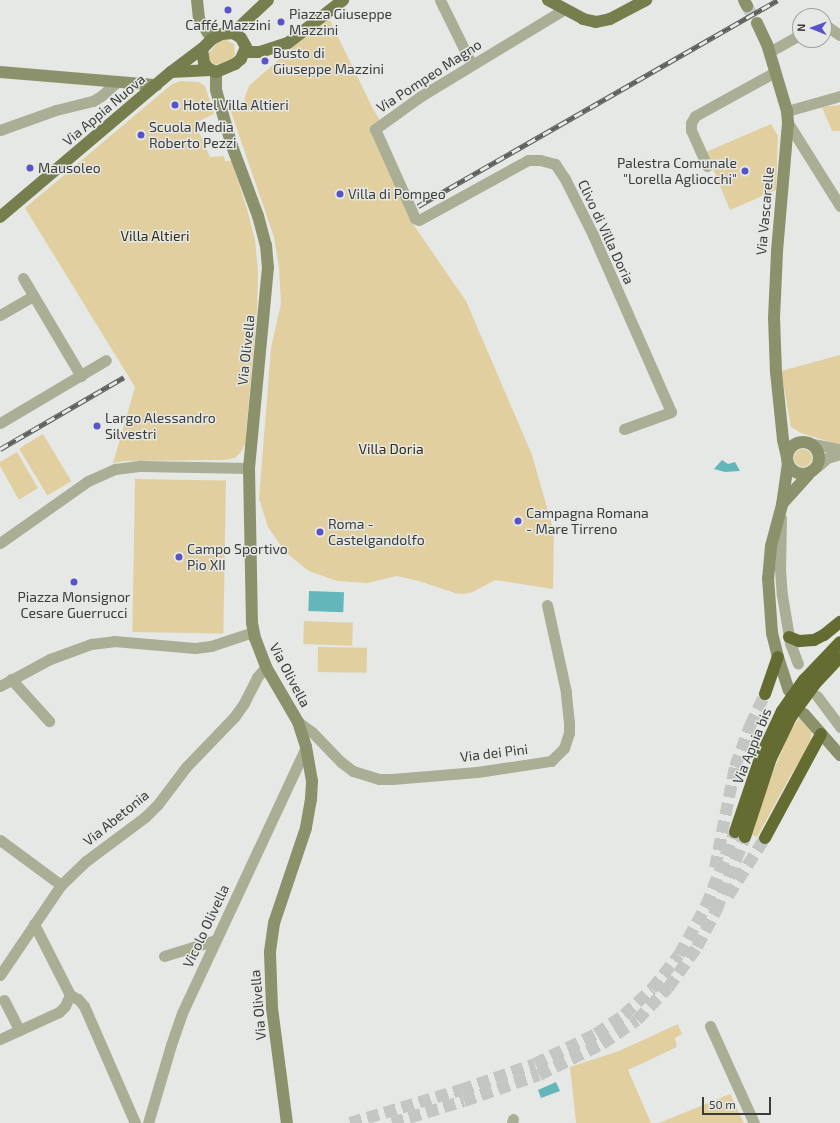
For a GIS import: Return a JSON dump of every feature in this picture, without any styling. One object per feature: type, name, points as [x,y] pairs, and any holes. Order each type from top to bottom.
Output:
[{"type":"highway","points":[[789,637],[799,640],[814,640],[824,635],[840,622]]},
{"type":"highway","name":"Via Appia bis","points":[[740,834],[771,758],[786,714],[804,680],[840,642]]},
{"type":"highway","points":[[765,694],[778,657]]},
{"type":"highway","name":"Via Appia bis","points":[[786,714],[840,657]]},
{"type":"highway","points":[[765,838],[821,734]]},
{"type":"main road","points":[[197,0],[199,19],[212,38]]},
{"type":"main road","points":[[233,33],[268,0]]},
{"type":"main road","points":[[245,52],[260,52],[288,43],[343,0]]},
{"type":"main road","points":[[548,0],[563,10],[583,19],[596,22],[610,19],[646,0]]},
{"type":"main road","name":"Via Vascarelle","points":[[757,23],[769,52],[788,117],[777,245],[774,306],[775,362],[781,408],[783,440],[787,460],[782,505],[771,546],[768,578],[770,616],[778,657],[789,690]]},
{"type":"main road","points":[[171,72],[214,71],[235,64],[245,52],[245,43],[238,35],[233,33],[222,34],[212,38],[202,49],[204,63],[214,71]]},
{"type":"main road","name":"Via Appia Nuova","points":[[0,217],[171,72],[202,49]]},
{"type":"main road","name":"Via Olivella","points":[[214,71],[216,90],[232,146],[258,216],[266,246],[268,267],[249,468],[251,615],[253,632],[266,667],[298,722],[306,746],[312,781],[309,814],[301,845],[274,923],[270,962],[272,1008],[287,1123]]},
{"type":"main road","points":[[0,72],[156,85]]},
{"type":"main road","name":"Via Vascarelle","points":[[781,408],[790,432],[805,442]]},
{"type":"main road","points":[[805,442],[813,445],[819,453],[819,463],[813,470],[798,474],[794,471],[787,460],[790,448],[798,443],[805,442]]},
{"type":"main road","name":"Via Vascarelle","points":[[782,505],[813,470]]},
{"type":"main road","points":[[804,714],[840,755]]},
{"type":"street","points":[[440,0],[472,65]]},
{"type":"street","name":"Via Pompeo Magno","points":[[415,218],[375,129],[421,96],[563,10]]},
{"type":"street","points":[[769,52],[792,39]]},
{"type":"street","points":[[707,166],[691,130],[691,123],[694,116],[775,72]]},
{"type":"street","points":[[0,130],[56,110],[93,101],[102,96],[117,82]]},
{"type":"street","points":[[840,96],[788,117],[840,206]]},
{"type":"street","name":"Clivo di Villa Doria","points":[[415,218],[422,219],[528,160],[540,160],[555,164],[565,179],[593,235],[671,412],[624,429]]},
{"type":"street","points":[[23,278],[81,376]]},
{"type":"street","points":[[0,315],[33,296]]},
{"type":"street","points":[[0,423],[106,360]]},
{"type":"street","points":[[805,442],[840,449]]},
{"type":"street","points":[[813,470],[827,458],[840,454]]},
{"type":"street","points":[[0,543],[88,481],[115,469],[141,466],[249,468]]},
{"type":"street","points":[[782,505],[781,587],[789,637],[798,664]]},
{"type":"street","name":"Via dei Pini","points":[[298,722],[312,732],[341,762],[353,771],[379,779],[477,772],[551,761],[564,748],[569,732],[569,722],[566,692],[547,605]]},
{"type":"street","points":[[0,686],[50,659],[97,642],[122,641],[195,648],[211,646],[253,632]]},
{"type":"street","name":"Via Abetonia","points":[[0,975],[61,885],[86,861],[145,817],[158,804],[186,767],[234,716],[244,703],[257,677],[266,667]]},
{"type":"street","points":[[11,679],[49,721]]},
{"type":"street","points":[[817,696],[840,727]]},
{"type":"street","name":"Vicolo Olivella","points":[[148,1123],[176,1029],[306,746]]},
{"type":"street","points":[[0,840],[61,885]]},
{"type":"street","points":[[34,924],[70,995],[78,999],[84,1006],[135,1123]]},
{"type":"street","points":[[164,956],[216,940]]},
{"type":"street","points":[[0,1039],[61,1010],[67,1004],[70,995]]},
{"type":"street","points":[[4,1000],[19,1030]]},
{"type":"street","points":[[710,1026],[754,1123]]},
{"type":"green space","name":"Villa Doria","points":[[328,16],[373,109],[381,122],[371,129],[415,227],[466,301],[532,455],[554,532],[553,589],[495,580],[473,592],[464,594],[455,593],[419,581],[397,576],[367,583],[337,581],[309,571],[285,552],[268,527],[259,499],[271,348],[281,303],[279,268],[274,237],[230,109],[244,105],[245,96],[249,86]]},
{"type":"green space","points":[[224,39],[234,44],[235,54],[232,59],[215,65],[210,61],[208,54],[219,41]]},
{"type":"green space","name":"Villa Altieri","points":[[181,81],[199,82],[205,86],[214,114],[195,123],[210,157],[224,156],[225,161],[232,161],[255,240],[258,272],[257,310],[245,444],[241,452],[235,458],[224,460],[125,461],[113,463],[135,387],[25,208],[172,84]]},
{"type":"green space","points":[[840,105],[840,131],[832,131],[822,107]]},
{"type":"green space","name":"Palestra Comunale \"Lorella Agliocchi\"","points":[[771,124],[778,136],[776,190],[730,210],[706,152]]},
{"type":"green space","points":[[840,355],[840,445],[801,433],[791,427],[781,371]]},
{"type":"green space","points":[[43,434],[71,481],[47,496],[19,448]]},
{"type":"green space","points":[[803,449],[809,452],[812,458],[809,464],[803,467],[797,464],[794,458],[797,452]]},
{"type":"green space","points":[[17,452],[38,488],[19,500],[0,466],[0,462]]},
{"type":"green space","name":"Campo Sportivo Pio XII","points":[[135,479],[226,481],[223,634],[132,632]]},
{"type":"green space","points":[[304,621],[353,623],[352,646],[303,644]]},
{"type":"green space","points":[[318,647],[367,648],[367,673],[318,672]]},
{"type":"green space","points":[[801,715],[812,730],[810,746],[792,773],[757,837],[752,835],[767,787],[788,735]]},
{"type":"green space","points":[[678,1024],[682,1034],[675,1038],[677,1047],[628,1070],[651,1123],[576,1123],[570,1067],[619,1051]]},
{"type":"green space","points":[[730,1094],[744,1123],[659,1123]]},
{"type":"water","points":[[722,460],[728,464],[735,462],[740,471],[725,472],[714,469]]},
{"type":"water","points":[[309,591],[344,592],[343,612],[308,611]]},
{"type":"water","points":[[556,1082],[560,1091],[541,1098],[538,1090]]},
{"type":"tunnel","points":[[747,6],[757,23]]},
{"type":"tunnel","points":[[715,868],[735,767],[750,726],[765,694]]},
{"type":"tunnel","points":[[350,1123],[461,1090],[535,1064],[596,1034],[624,1015],[652,989],[679,955],[706,906],[735,832]]},
{"type":"tunnel","points":[[392,1123],[464,1101],[539,1075],[602,1044],[637,1020],[668,988],[697,947],[716,911],[745,837]]},
{"type":"tunnel","points":[[728,896],[765,838]]},
{"type":"railway","points":[[418,206],[777,0]]},
{"type":"railway","points":[[0,449],[124,377]]},
{"type":"place","name":"Caffé Mazzini","points":[[228,10]]},
{"type":"place","name":"Piazza Giuseppe Mazzini","points":[[281,22]]},
{"type":"place","name":"Busto di Giuseppe Mazzini","points":[[265,61]]},
{"type":"place","name":"Hotel Villa Altieri","points":[[175,105]]},
{"type":"place","name":"Scuola Media Roberto Pezzi","points":[[141,135]]},
{"type":"place","name":"Mausoleo","points":[[30,168]]},
{"type":"place","name":"Palestra Comunale \"Lorella Agliocchi\"","points":[[745,171]]},
{"type":"place","name":"Villa di Pompeo","points":[[340,194]]},
{"type":"place","name":"Largo Alessandro Silvestri","points":[[97,426]]},
{"type":"place","name":"Campagna Romana - Mare Tirreno","points":[[518,521]]},
{"type":"place","name":"Roma - Castelgandolfo","points":[[320,532]]},
{"type":"place","name":"Campo Sportivo Pio XII","points":[[179,557]]},
{"type":"place","name":"Piazza Monsignor Cesare Guerrucci","points":[[74,582]]}]
